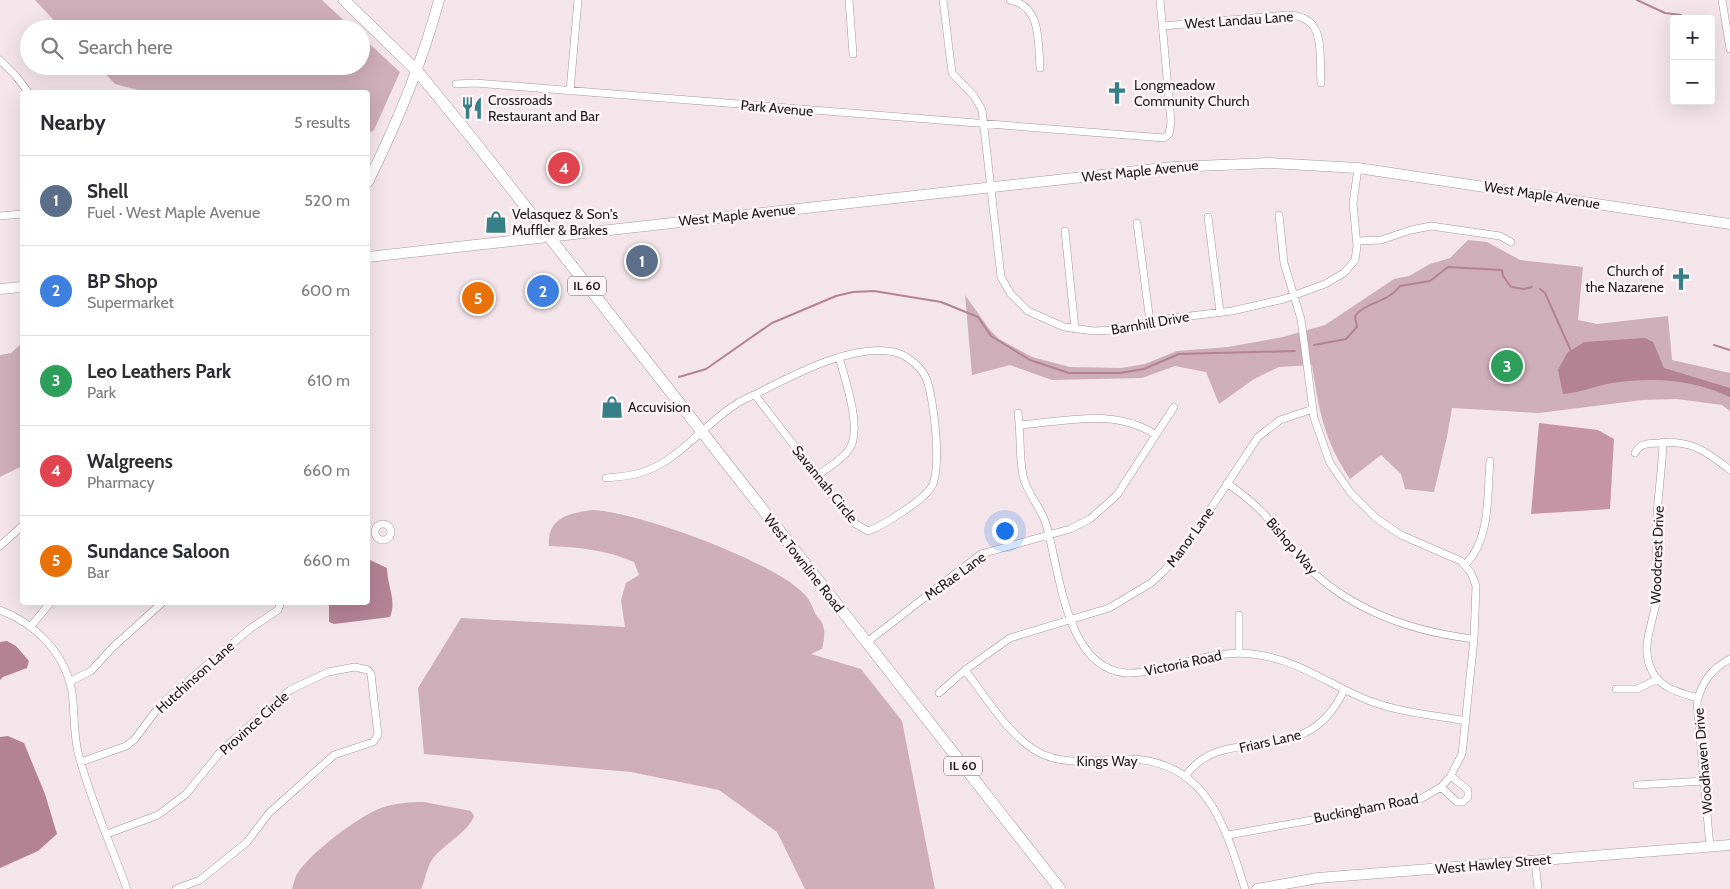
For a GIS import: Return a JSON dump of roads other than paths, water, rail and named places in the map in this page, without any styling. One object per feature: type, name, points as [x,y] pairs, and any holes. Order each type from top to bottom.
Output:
[{"type":"main road","name":"IL 60","points":[[344,0],[365,20]]},
{"type":"main road","points":[[370,178],[418,72],[439,0]]},
{"type":"main road","name":"IL 60","points":[[370,25],[418,72],[549,236]]},
{"type":"main road","name":"West Maple Avenue","points":[[370,257],[990,187],[1204,165],[1277,163],[1358,168],[1730,224]]},
{"type":"main road","name":"West Townline Road","points":[[549,236],[1060,889]]},
{"type":"main road","points":[[0,289],[20,287]]},
{"type":"main road","name":"West Hawley Street","points":[[1257,889],[1318,878],[1730,845]]},
{"type":"street","points":[[570,91],[578,0]]},
{"type":"street","points":[[848,0],[853,54]]},
{"type":"street","name":"Barnhill Drive","points":[[943,0],[952,73],[980,105],[984,125],[999,266],[1010,293],[1020,305],[1037,316],[1075,329],[1116,330],[1150,322],[1262,305],[1295,295],[1344,273],[1354,260],[1357,241],[1353,203],[1358,168]]},
{"type":"street","points":[[1010,0],[1025,6],[1033,16],[1038,36],[1040,68]]},
{"type":"street","points":[[1160,0],[1163,26]]},
{"type":"street","points":[[1722,0],[1730,49]]},
{"type":"street","name":"West Landau Lane","points":[[1163,26],[1287,15],[1303,16],[1311,20],[1318,34],[1321,83]]},
{"type":"street","name":"Park Avenue","points":[[456,84],[475,83],[1158,138],[1169,134],[1171,122],[1163,26]]},
{"type":"street","points":[[0,60],[14,73],[27,90]]},
{"type":"street","points":[[0,216],[20,214]]},
{"type":"street","points":[[1279,215],[1284,263],[1301,319],[1313,409],[1319,435],[1330,463],[1344,485],[1363,506],[1401,535],[1454,556],[1465,565],[1476,554],[1482,538],[1490,461]]},
{"type":"street","points":[[1208,217],[1220,312]]},
{"type":"street","points":[[1137,223],[1150,322]]},
{"type":"street","points":[[1357,241],[1380,240],[1431,226],[1500,236],[1511,242]]},
{"type":"street","points":[[1065,231],[1075,329]]},
{"type":"street","name":"Savannah Circle","points":[[606,478],[629,476],[655,467],[736,404],[755,395],[839,357],[882,351],[898,353],[913,361],[926,377],[932,404],[938,461],[936,475],[930,489],[881,527],[868,531],[854,523],[755,395]]},
{"type":"street","points":[[817,476],[848,451],[854,438],[850,395],[839,357]]},
{"type":"street","name":"McRae Lane","points":[[867,642],[981,554],[1081,524],[1107,506],[1125,483],[1174,407]]},
{"type":"street","name":"Manor Lane","points":[[939,693],[965,670],[1010,638],[1071,620],[1125,600],[1164,571],[1188,543],[1251,446],[1265,431],[1289,416],[1313,409]]},
{"type":"street","name":"Victoria Road","points":[[1018,413],[1024,478],[1043,516],[1077,638],[1085,651],[1101,665],[1118,672],[1140,673],[1215,655],[1239,653],[1268,656],[1284,661],[1370,701],[1404,711],[1466,721]]},
{"type":"street","points":[[1020,425],[1105,417],[1133,422],[1156,435]]},
{"type":"street","name":"Woodcrest Drive","points":[[1658,679],[1648,659],[1646,644],[1657,598],[1656,545],[1663,442]]},
{"type":"street","points":[[1635,453],[1640,445],[1646,443],[1680,442],[1698,447],[1730,470]]},
{"type":"street","name":"Bishop Way","points":[[1227,483],[1258,507],[1310,570],[1349,599],[1382,617],[1404,625],[1426,632],[1474,639]]},
{"type":"street","points":[[370,526],[376,528]]},
{"type":"street","points":[[0,546],[20,528]]},
{"type":"street","name":"Buckingham Road","points":[[1228,835],[1418,801],[1440,787],[1451,776],[1462,754],[1476,612],[1476,586],[1465,565]]},
{"type":"street","points":[[31,626],[48,605]]},
{"type":"street","points":[[69,682],[91,671],[114,645],[160,605]]},
{"type":"street","name":"Hutchinson Lane","points":[[81,762],[126,746],[134,740],[162,703],[251,628],[278,610],[280,605]]},
{"type":"street","points":[[0,610],[20,618],[31,626],[56,652],[67,671],[81,762],[127,889]]},
{"type":"street","points":[[1238,615],[1239,653]]},
{"type":"street","name":"Woodhaven Drive","points":[[1710,847],[1698,698],[1704,681],[1730,659]]},
{"type":"street","name":"Province Circle","points":[[107,834],[158,816],[186,794],[222,750],[290,690],[328,672],[355,667],[368,670],[371,674],[378,735],[373,742],[334,755],[269,813],[247,842],[200,880],[176,889]]},
{"type":"street","name":"Kings Way","points":[[965,670],[1016,735],[1039,753],[1058,760],[1071,762],[1128,759],[1148,761],[1185,777],[1213,805],[1228,835],[1245,889]]},
{"type":"street","points":[[1616,689],[1637,689],[1658,679],[1672,690],[1698,698]]},
{"type":"street","name":"Friars Lane","points":[[1185,777],[1194,764],[1213,753],[1293,738],[1310,731],[1329,716],[1344,690]]},
{"type":"street","points":[[1440,787],[1457,802],[1463,802],[1468,797],[1468,790],[1451,776]]},
{"type":"street","points":[[1637,785],[1704,781]]},
{"type":"street","points":[[1535,861],[1538,889]]},
{"type":"waterway","points":[[1637,0],[1665,13],[1681,15]]},
{"type":"waterway","points":[[1314,345],[1346,339],[1357,327],[1355,316],[1359,311],[1389,296],[1400,286],[1430,281],[1448,267],[1502,270],[1503,276],[1511,287],[1524,289],[1532,287]]},
{"type":"waterway","points":[[1540,289],[1545,293],[1571,351]]},
{"type":"waterway","points":[[679,377],[706,369],[772,323],[836,296],[853,292],[874,291],[941,302],[978,317],[991,336],[1030,360],[1069,373],[1120,373],[1144,369],[1179,354],[1295,351]]},
{"type":"waterway","points":[[1714,345],[1730,350]]},
{"type":"place","name":"Longmeadow Community Church","points":[[1117,93]]},
{"type":"place","name":"Crossroads Restaurant and Bar","points":[[472,108]]},
{"type":"place","name":"Walgreens","points":[[564,168]]},
{"type":"place","name":"Velasquez & Son's Muffler & Brakes","points":[[496,222]]},
{"type":"place","name":"Shell","points":[[642,261]]},
{"type":"place","name":"Church of the Nazarene","points":[[1681,279]]},
{"type":"place","name":"BP Shop","points":[[543,291]]},
{"type":"place","name":"Sundance Saloon","points":[[478,298]]},
{"type":"place","name":"Leo Leathers Park","points":[[1507,366]]},
{"type":"place","name":"Accuvision","points":[[612,407]]}]
